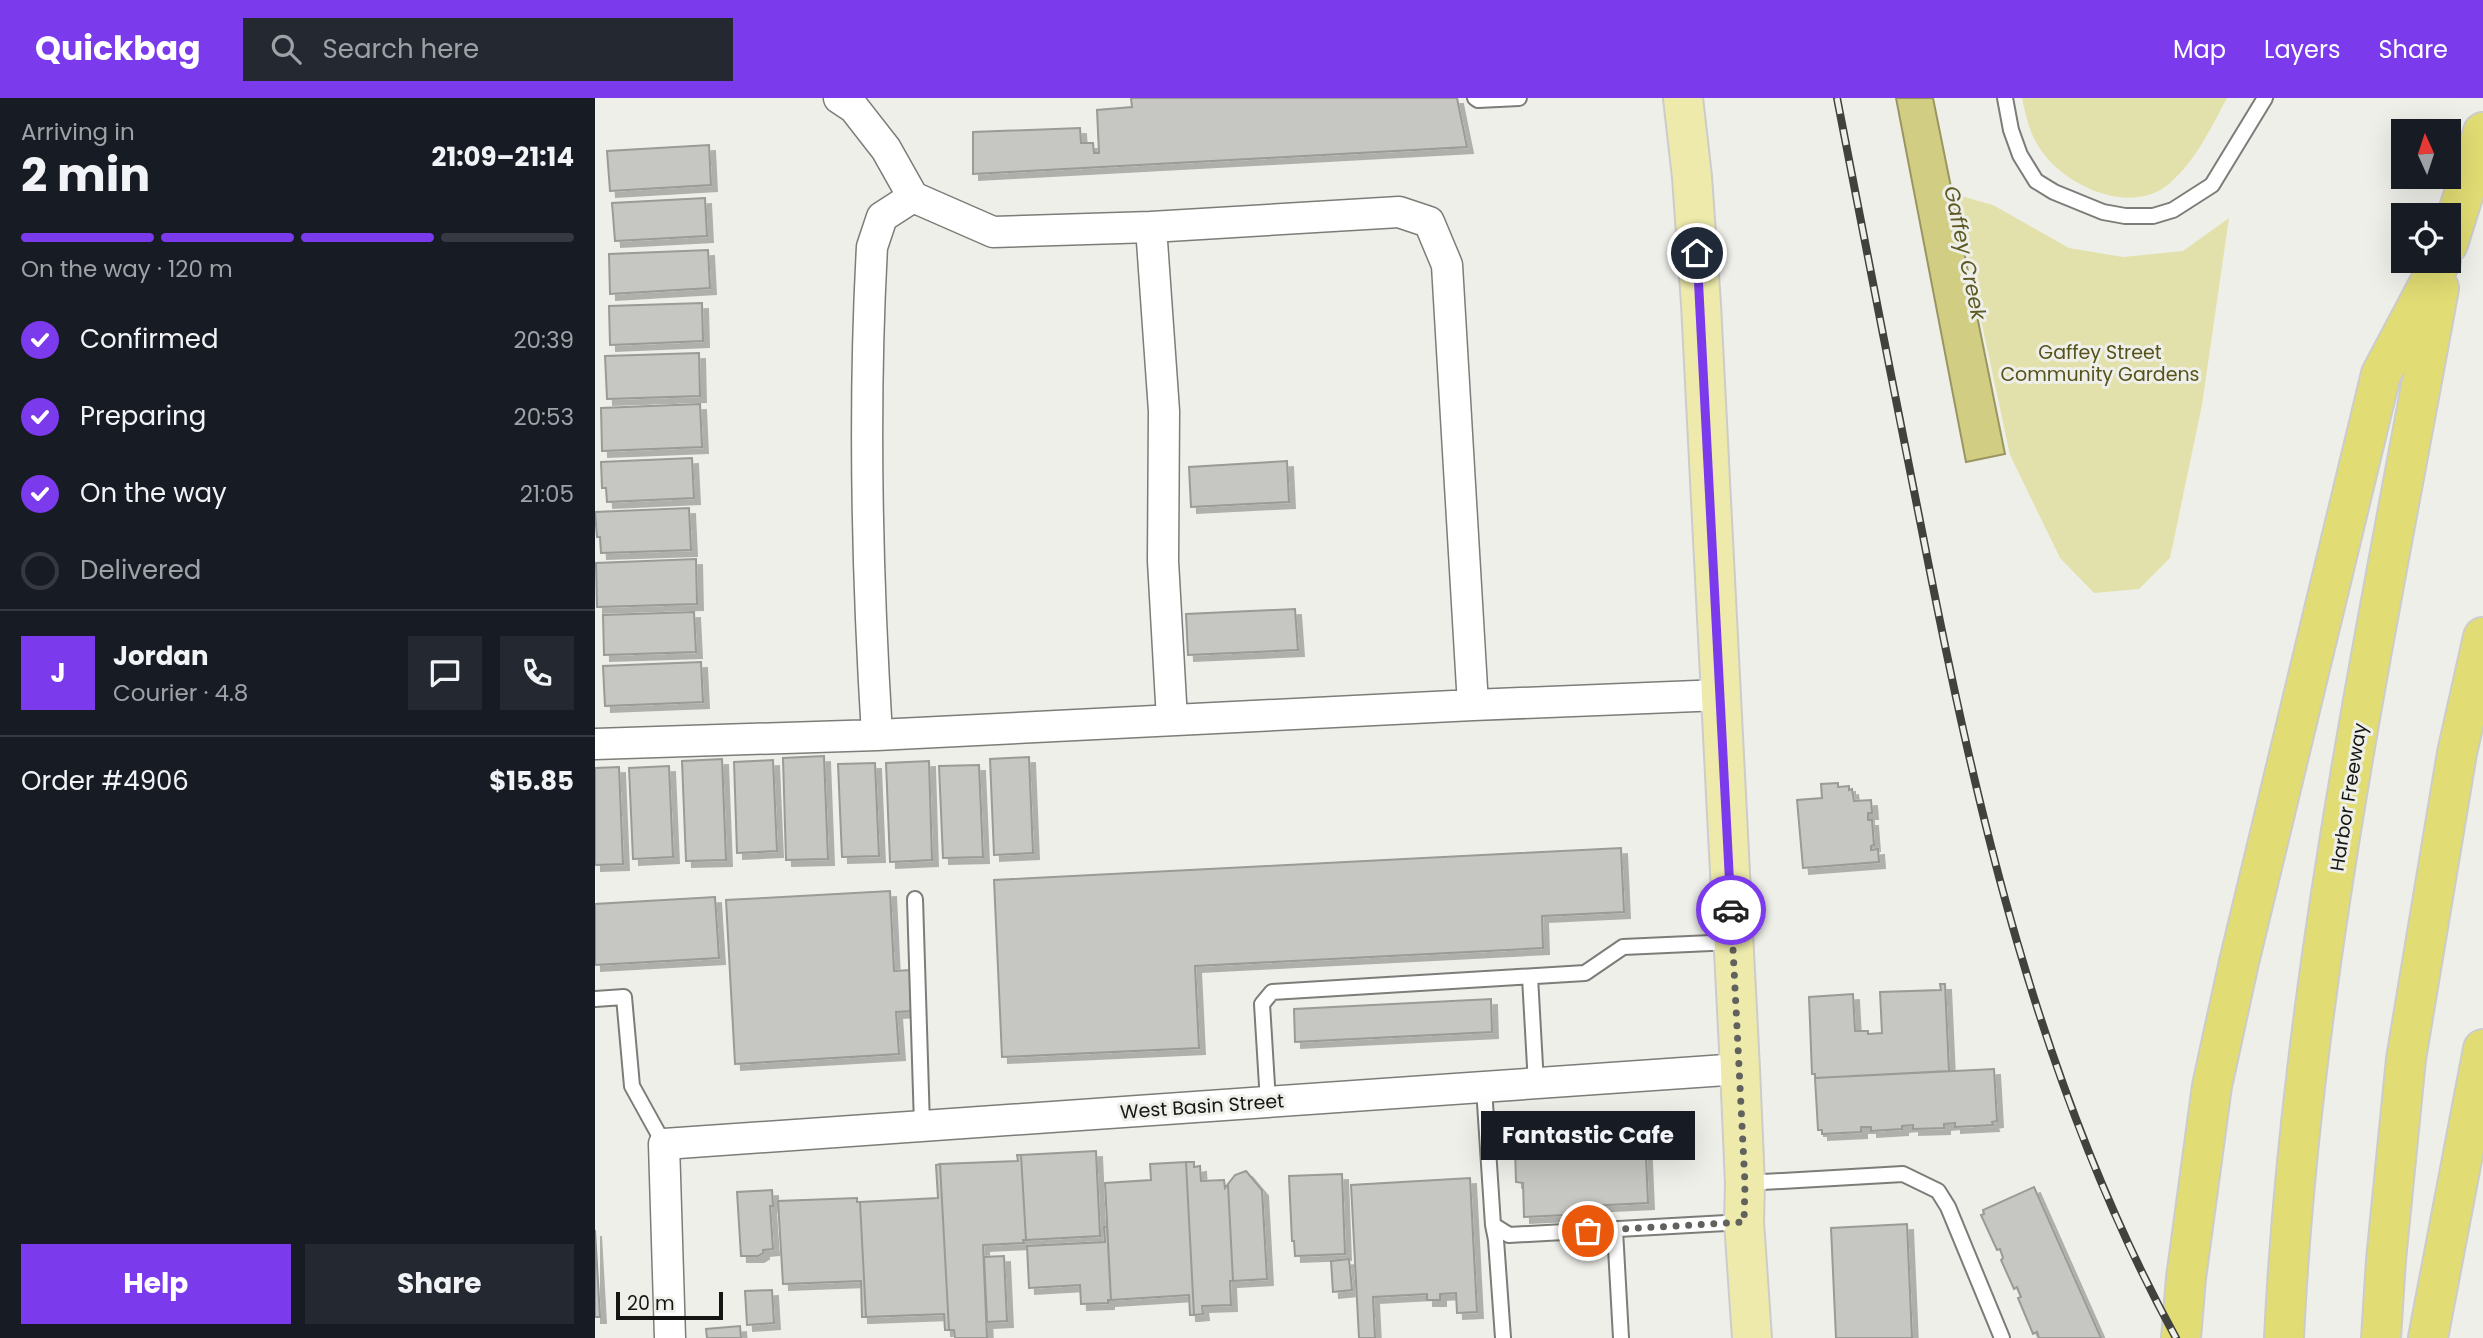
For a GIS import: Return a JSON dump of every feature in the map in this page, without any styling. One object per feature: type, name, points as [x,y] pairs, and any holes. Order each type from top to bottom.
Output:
[{"type":"highway","points":[[2461,203],[2483,132]]},
{"type":"highway","points":[[2181,1338],[2186,1278],[2213,1086],[2239,962],[2381,374],[2436,273]]},
{"type":"highway","name":"Harbor Freeway","points":[[2284,1338],[2288,1253],[2309,1055],[2344,810],[2441,273]]},
{"type":"highway","points":[[2381,1338],[2406,1059],[2457,754],[2483,638]]},
{"type":"highway","points":[[2428,1338],[2483,1049]]},
{"type":"main road","points":[[1683,98],[1701,304],[1740,1069],[1744,1222],[1752,1338]]},
{"type":"street","points":[[839,98],[853,107],[886,149],[913,197],[993,232],[1151,227],[1399,212],[1430,222],[1447,265],[1473,705]]},
{"type":"street","points":[[877,735],[867,477],[872,247],[882,218],[913,197]]},
{"type":"street","points":[[1151,227],[1164,411],[1163,561],[1172,720]]},
{"type":"street","points":[[595,744],[877,735],[1721,695]]},
{"type":"street","name":"West Basin Street","points":[[664,1144],[1740,1069]]},
{"type":"street","points":[[664,1144],[670,1338]]},
{"type":"lane","points":[[1475,98],[1519,98]]},
{"type":"lane","points":[[2005,98],[2016,142],[2036,181],[2054,192],[2103,212],[2125,216],[2153,216],[2173,210],[2212,185],[2265,98]]},
{"type":"lane","points":[[915,899],[922,1125]]},
{"type":"lane","points":[[1268,1102],[1262,1004],[1272,992],[1585,973],[1623,947],[1733,942]]},
{"type":"lane","points":[[1530,977],[1536,1084]]},
{"type":"lane","points":[[595,999],[624,997],[632,1086],[664,1144]]},
{"type":"lane","points":[[1484,1088],[1503,1338]]},
{"type":"lane","points":[[1745,1184],[1903,1174],[1938,1191],[1948,1207],[2002,1338]]},
{"type":"lane","points":[[1493,1225],[1510,1235],[1744,1222]]},
{"type":"lane","points":[[1615,1230],[1621,1338]]},
{"type":"green space","points":[[2022,98],[2227,98],[2195,154],[2170,183],[2155,193],[2120,197],[2085,187],[2054,166],[2035,140]]},
{"type":"green space","name":"Gaffey Street Community Gardens","points":[[1954,194],[1993,205],[2069,248],[2123,257],[2183,251],[2229,218],[2202,405],[2170,558],[2139,589],[2094,593],[2060,558],[2010,455]]},
{"type":"shaded area","points":[[1896,98],[1933,98],[2005,454],[1966,462]]},
{"type":"building","points":[[1131,98],[1457,98],[1467,147],[973,174],[973,132],[1080,128],[1081,143],[1093,143],[1094,153],[1099,153],[1097,110],[1132,107]]},
{"type":"building","points":[[709,145],[711,185],[610,191],[607,151]]},
{"type":"building","points":[[705,198],[707,236],[615,241],[612,203]]},
{"type":"building","points":[[708,250],[710,288],[610,294],[609,254]]},
{"type":"building","points":[[702,303],[703,341],[610,345],[609,306]]},
{"type":"building","points":[[699,353],[700,396],[607,399],[605,356]]},
{"type":"building","points":[[700,404],[702,447],[602,451],[601,408]]},
{"type":"building","points":[[692,458],[694,498],[607,502],[606,488],[602,488],[601,462]]},
{"type":"building","points":[[1287,461],[1289,502],[1191,507],[1189,467]]},
{"type":"building","points":[[689,508],[691,550],[601,553],[595,512]]},
{"type":"building","points":[[696,559],[697,604],[597,607],[596,563]]},
{"type":"building","points":[[1295,609],[1298,650],[1188,655],[1186,614]]},
{"type":"building","points":[[694,612],[696,652],[604,655],[603,615]]},
{"type":"building","points":[[701,662],[703,702],[605,706],[603,666]]},
{"type":"building","points":[[824,756],[828,859],[786,860],[783,758]]},
{"type":"building","points":[[1029,757],[1033,853],[994,855],[990,759]]},
{"type":"building","points":[[722,759],[726,860],[686,861],[682,761]]},
{"type":"building","points":[[773,760],[777,851],[737,853],[734,762]]},
{"type":"building","points":[[929,761],[932,860],[890,862],[886,763]]},
{"type":"building","points":[[875,763],[879,856],[842,857],[838,764]]},
{"type":"building","points":[[979,765],[983,857],[943,858],[939,766]]},
{"type":"building","points":[[669,766],[673,857],[633,859],[629,768]]},
{"type":"building","points":[[619,767],[623,864],[595,865],[595,768]]},
{"type":"building","points":[[1838,783],[1838,787],[1849,786],[1849,790],[1852,789],[1854,801],[1871,800],[1872,813],[1868,813],[1868,820],[1872,820],[1874,845],[1871,850],[1878,849],[1879,862],[1803,868],[1797,800],[1822,798],[1821,784]]},
{"type":"building","points":[[1621,848],[1624,912],[1542,916],[1543,948],[1195,966],[1199,1048],[1002,1057],[994,880]]},
{"type":"building","points":[[890,891],[894,971],[911,970],[913,1011],[896,1012],[899,1054],[735,1064],[726,900]]},
{"type":"building","points":[[715,897],[719,958],[595,965],[595,904]]},
{"type":"building","points":[[1940,984],[1945,984],[1949,1071],[1815,1078],[1815,1074],[1812,1074],[1809,997],[1853,994],[1855,1031],[1882,1033],[1880,992],[1941,990]]},
{"type":"building","points":[[1491,999],[1492,1032],[1295,1042],[1294,1009]]},
{"type":"building","points":[[1994,1069],[1997,1121],[1992,1122],[1993,1125],[1955,1127],[1955,1123],[1944,1124],[1944,1128],[1913,1129],[1913,1125],[1902,1126],[1902,1129],[1871,1131],[1871,1127],[1861,1127],[1861,1132],[1822,1134],[1822,1130],[1818,1130],[1815,1078]]},
{"type":"building","points":[[1582,1131],[1582,1137],[1645,1134],[1648,1203],[1586,1206],[1586,1214],[1524,1217],[1523,1183],[1516,1182],[1515,1149],[1521,1148],[1520,1134]]},
{"type":"building","points":[[1096,1151],[1100,1236],[1026,1240],[1021,1155]]},
{"type":"building","points":[[1017,1155],[1021,1155],[1026,1240],[1023,1240],[1024,1243],[983,1245],[987,1338],[955,1338],[954,1330],[949,1330],[940,1164],[1018,1161]]},
{"type":"building","points":[[1186,1162],[1194,1315],[1190,1315],[1189,1295],[1111,1300],[1105,1183],[1151,1180],[1150,1164]]},
{"type":"building","points":[[1186,1162],[1194,1162],[1194,1167],[1200,1166],[1201,1181],[1224,1180],[1225,1188],[1228,1184],[1233,1281],[1230,1281],[1231,1305],[1202,1306],[1203,1314],[1194,1315]]},
{"type":"building","points":[[940,1164],[949,1330],[945,1330],[944,1314],[866,1317],[860,1202],[938,1198],[936,1165]]},
{"type":"building","points":[[1246,1171],[1262,1190],[1267,1279],[1233,1281],[1228,1184],[1235,1175]]},
{"type":"building","points":[[1342,1174],[1345,1254],[1295,1256],[1289,1176]]},
{"type":"building","points":[[1470,1178],[1477,1312],[1457,1313],[1456,1293],[1440,1294],[1440,1300],[1427,1300],[1427,1294],[1373,1297],[1375,1338],[1359,1338],[1351,1185]]},
{"type":"building","points":[[2034,1187],[2101,1338],[2039,1338],[2037,1332],[2033,1334],[2018,1298],[2021,1297],[2017,1287],[2014,1289],[2001,1260],[2003,1258],[2000,1249],[1997,1250],[1981,1215],[1984,1214],[1983,1210]]},
{"type":"building","points":[[772,1190],[773,1206],[770,1206],[773,1249],[763,1250],[758,1256],[741,1256],[737,1192]]},
{"type":"building","points":[[857,1198],[857,1202],[860,1202],[866,1317],[862,1317],[861,1281],[783,1284],[778,1201]]},
{"type":"building","points":[[1907,1224],[1912,1338],[1836,1338],[1831,1228]]},
{"type":"building","points":[[1107,1226],[1111,1300],[1108,1300],[1108,1303],[1081,1304],[1080,1285],[1029,1288],[1027,1246],[1105,1242],[1104,1227]]},
{"type":"building","points":[[595,1230],[600,1317],[595,1317]]},
{"type":"building","points":[[1004,1256],[1007,1321],[987,1322],[984,1257]]},
{"type":"building","points":[[1349,1259],[1352,1290],[1333,1292],[1331,1261]]},
{"type":"building","points":[[772,1290],[774,1323],[747,1325],[745,1291]]},
{"type":"building","points":[[740,1326],[741,1338],[707,1338],[706,1329]]},
{"type":"railway","points":[[1837,98],[1965,739],[2018,945],[2050,1046],[2086,1145],[2128,1243],[2176,1338]]},
{"type":"way so far","points":[[1588,1231],[1744,1222],[1745,1184],[1731,910]]},
{"type":"place","name":"Fantastic Cafe","points":[[1588,1231]]},
{"type":"route","points":[[1697,253],[1731,910]]},
{"type":"water label","name":"Gaffey Creek","points":[[1965,253]]}]
